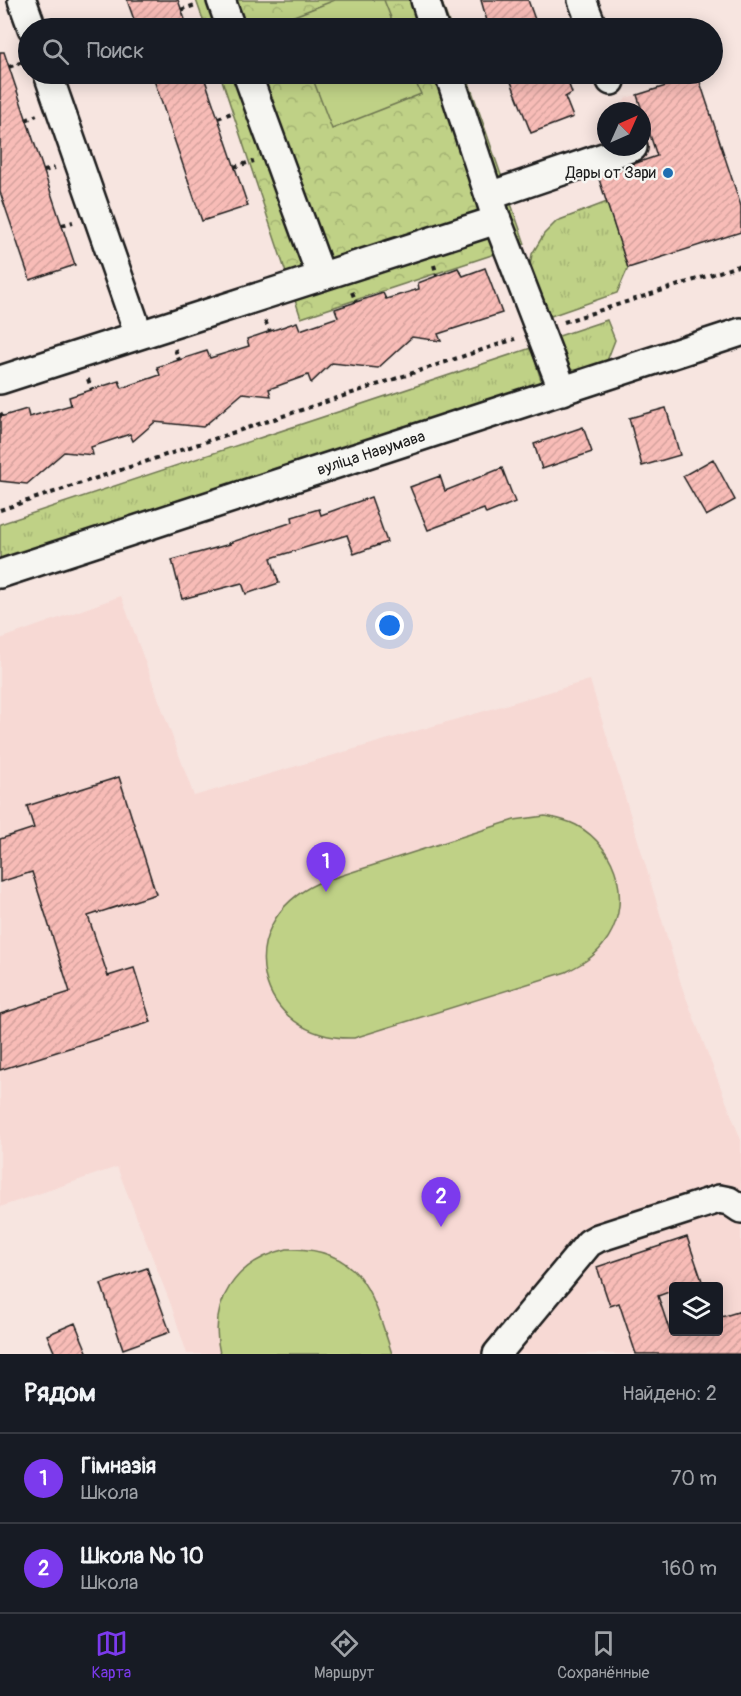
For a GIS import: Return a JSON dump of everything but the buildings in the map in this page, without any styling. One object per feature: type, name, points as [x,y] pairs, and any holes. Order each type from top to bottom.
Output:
[{"type":"street","points":[[22,0],[28,18]]},
{"type":"street","points":[[220,0],[227,18]]},
{"type":"street","points":[[425,0],[431,18]]},
{"type":"street","points":[[582,0],[588,18]]},
{"type":"street","points":[[51,84],[138,335]]},
{"type":"street","points":[[251,84],[321,276]]},
{"type":"street","points":[[452,84],[493,208],[563,391]]},
{"type":"street","points":[[0,380],[321,276],[493,208],[612,156]]},
{"type":"street","name":"вуліца Навумава","points":[[0,574],[741,332]]},
{"type":"street","points":[[497,1354],[589,1243],[598,1238],[719,1199],[729,1201],[741,1209]]},
{"type":"path","points":[[9,67],[18,64]]},
{"type":"path","points":[[0,510],[741,265]]},
{"type":"shaded area","points":[[637,95],[639,102],[624,102],[626,98]]},
{"type":"shaded area","points":[[651,138],[657,156],[613,170],[608,156],[651,156]]},
{"type":"shaded area","points":[[121,596],[194,796],[590,680],[682,987],[741,1140],[741,1354],[187,1354],[171,1305],[117,1167],[0,1207],[0,639]]},
{"type":"green space","points":[[196,0],[441,0],[447,18],[202,18]]},
{"type":"green space","points":[[335,0],[384,0],[391,18],[289,18]]},
{"type":"green space","points":[[223,84],[469,84],[525,244],[301,318]]},
{"type":"green space","points":[[315,84],[416,84],[421,94],[332,129]]},
{"type":"green space","points":[[607,202],[628,268],[617,293],[545,318],[529,271],[532,254],[544,234],[557,221]]},
{"type":"green space","points":[[607,320],[615,340],[605,366],[576,372],[562,364],[553,338]]},
{"type":"green space","points":[[531,348],[542,383],[0,561],[0,524]]},
{"type":"green space","points":[[545,816],[572,823],[591,835],[603,848],[612,863],[617,879],[618,913],[613,930],[599,950],[586,961],[566,972],[354,1038],[321,1034],[294,1021],[276,1001],[266,977],[264,951],[272,925],[290,902],[318,883],[514,820]]},
{"type":"green space","points":[[287,1249],[312,1250],[332,1256],[348,1265],[370,1294],[392,1354],[220,1354],[217,1335],[218,1317],[222,1301],[230,1286],[253,1263]]},
{"type":"place","name":"Дары от Зари","points":[[668,173]]},
{"type":"place","name":"Гімназія","points":[[326,892]]},
{"type":"place","name":"Школа № 10","points":[[441,1227]]}]
